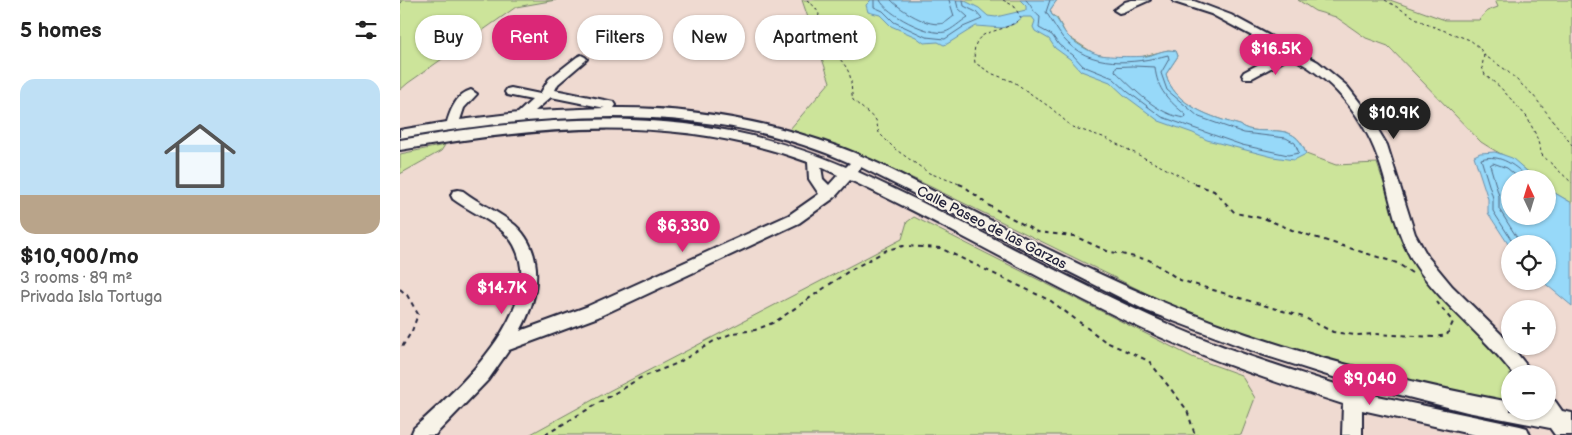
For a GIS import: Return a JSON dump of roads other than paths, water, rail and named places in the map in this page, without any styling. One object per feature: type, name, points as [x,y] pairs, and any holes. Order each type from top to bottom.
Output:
[{"type":"street","points":[[1118,10],[1129,4],[1145,0]]},
{"type":"street","points":[[1178,0],[1212,11],[1291,52],[1325,72],[1339,86],[1374,131],[1410,242],[1423,262],[1455,301],[1499,344],[1516,365]]},
{"type":"street","points":[[1248,75],[1291,52]]},
{"type":"street","points":[[522,116],[545,96],[553,82],[580,60]]},
{"type":"street","points":[[511,92],[646,112]]},
{"type":"street","points":[[452,124],[458,107],[471,94]]},
{"type":"street","name":"Calle Paseo de las Garzas","points":[[400,134],[452,124],[522,116],[596,111],[646,112],[718,126],[792,136],[854,167],[1142,321],[1220,353],[1353,398],[1520,435]]},
{"type":"street","name":"Calle Paseo de las Garzas","points":[[400,145],[499,128],[593,122],[718,126],[815,160],[854,167],[990,227],[1158,308],[1236,339],[1352,376],[1515,413],[1560,421]]},
{"type":"street","points":[[815,160],[813,172],[817,184],[829,194]]},
{"type":"street","points":[[504,344],[592,312],[794,220],[829,194],[854,167]]},
{"type":"street","points":[[421,435],[469,388],[504,344],[520,314],[530,270],[522,244],[514,233],[502,223],[469,205],[458,195]]},
{"type":"street","points":[[1352,376],[1352,435]]},
{"type":"water","points":[[871,0],[963,0],[979,8],[988,16],[996,17],[1026,10],[1026,6],[1020,0],[1057,0],[1050,10],[1052,15],[1057,19],[1068,36],[1090,51],[1101,55],[1129,57],[1176,51],[1178,56],[1166,74],[1170,85],[1185,102],[1207,114],[1248,129],[1285,132],[1301,142],[1306,154],[1294,160],[1273,157],[1207,140],[1159,121],[1110,82],[1081,71],[1070,59],[1055,48],[1049,39],[1035,31],[1033,27],[1035,21],[1032,17],[1023,17],[1014,24],[1002,28],[976,26],[944,45],[938,42],[924,43],[916,37],[891,26],[880,15],[868,12],[866,5]]},
{"type":"water","points":[[1495,152],[1512,158],[1526,170],[1501,170],[1501,225],[1556,225],[1556,194],[1572,203],[1572,306],[1553,290],[1556,290],[1556,235],[1502,235],[1488,213],[1488,199],[1474,156],[1480,153]]}]
